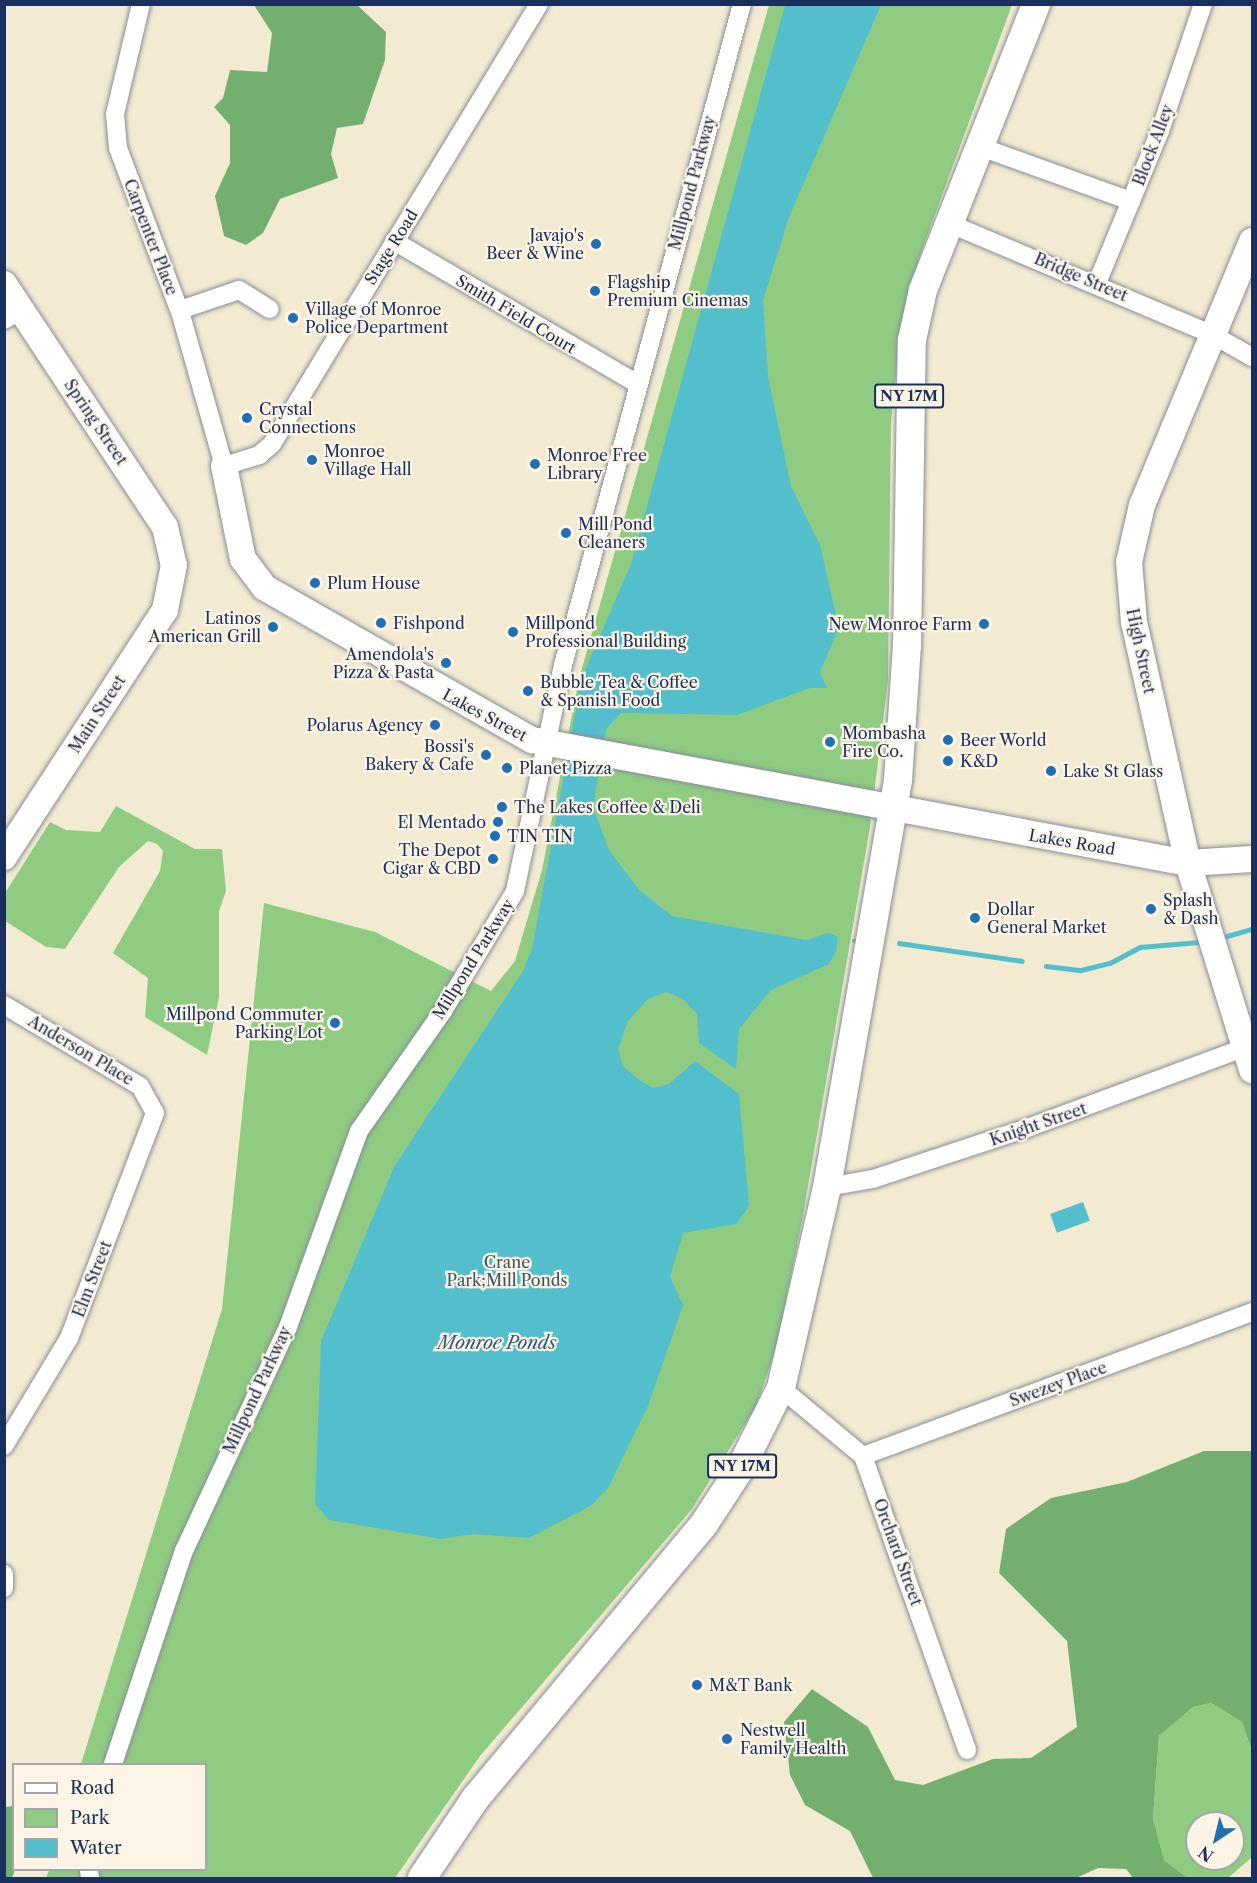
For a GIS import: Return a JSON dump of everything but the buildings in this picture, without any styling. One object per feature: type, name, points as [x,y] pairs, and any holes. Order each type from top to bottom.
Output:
[{"type":"main road","name":"NY 17M","points":[[422,1878],[475,1799],[704,1524],[740,1469],[781,1388],[827,1187],[893,809],[905,685],[912,340],[923,290],[1036,4]]},
{"type":"street","name":"Carpenter Place","points":[[141,4],[115,114],[118,148],[180,310],[224,466]]},
{"type":"street","name":"Stage Road","points":[[224,466],[259,455],[272,444],[539,4]]},
{"type":"street","name":"Millpond Parkway","points":[[112,1763],[184,1551],[288,1327],[358,1131],[506,912],[557,748],[563,665],[742,4]]},
{"type":"street","name":"Block Alley","points":[[1097,283],[1131,201],[1203,4]]},
{"type":"street","points":[[978,146],[1131,201]]},
{"type":"street","name":"Bridge Street","points":[[948,223],[1097,283],[1214,334],[1252,357]]},
{"type":"street","name":"Smith Field Court","points":[[394,241],[639,385]]},
{"type":"street","name":"High Street","points":[[1250,1055],[1188,863],[1134,622],[1130,562],[1142,505],[1252,241]]},
{"type":"street","name":"Spring Street","points":[[4,284],[13,315],[165,527],[174,565]]},
{"type":"street","points":[[180,310],[239,290],[268,309]]},
{"type":"street","name":"Lakes Street","points":[[224,466],[243,559],[265,588],[512,732],[557,748],[893,809]]},
{"type":"street","name":"Main Street","points":[[4,857],[165,610],[174,565]]},
{"type":"street","name":"Lakes Road","points":[[893,809],[1188,863],[1252,859]]},
{"type":"street","name":"Anderson Place","points":[[4,1005],[133,1081],[152,1102]]},
{"type":"street","name":"Knight Street","points":[[827,1187],[905,1169],[1250,1055]]},
{"type":"street","name":"Elm Street","points":[[4,1446],[69,1338],[152,1128],[152,1102]]},
{"type":"street","name":"Swezey Place","points":[[863,1456],[1252,1312]]},
{"type":"street","points":[[781,1388],[863,1456]]},
{"type":"street","name":"Orchard Street","points":[[863,1456],[967,1750]]},
{"type":"street","points":[[4,1574],[4,1588]]},
{"type":"green space","points":[[254,5],[357,5],[386,32],[385,60],[363,124],[337,128],[331,154],[338,178],[280,199],[263,233],[246,245],[224,236],[215,196],[230,163],[230,125],[214,107],[223,98],[230,70],[267,72],[272,33]]},
{"type":"green space","name":"Crane Park;Mill Ponds","points":[[769,5],[1012,5],[920,255],[900,335],[891,422],[888,680],[870,827],[802,1221],[776,1349],[756,1406],[692,1509],[480,1756],[395,1878],[46,1878],[49,1871],[207,1871],[207,1763],[81,1763],[222,1309],[264,903],[375,932],[491,991],[515,961],[542,870],[579,679]]},
{"type":"green space","points":[[116,806],[195,849],[222,849],[226,891],[219,911],[219,997],[207,1055],[145,1017],[148,978],[113,953],[160,871],[163,851],[157,844],[148,841],[119,867],[65,949],[46,947],[5,921],[5,893],[50,822],[66,830],[100,832]]},
{"type":"green space","points":[[1204,1451],[1252,1451],[1252,1751],[1242,1722],[1211,1703],[1193,1707],[1159,1736],[1153,1818],[1164,1860],[1187,1878],[1133,1878],[1126,1869],[1098,1868],[1076,1878],[873,1878],[850,1831],[805,1805],[790,1775],[784,1722],[812,1689],[868,1727],[895,1780],[923,1785],[993,1759],[1031,1758],[1077,1727],[1067,1641],[999,1573],[1006,1529],[1051,1498],[1127,1482]]},
{"type":"green space","points":[[1211,1703],[1242,1722],[1252,1751],[1251,1858],[1245,1863],[1245,1811],[1185,1811],[1185,1871],[1236,1871],[1228,1878],[1186,1878],[1164,1860],[1153,1818],[1159,1736],[1193,1707]]},
{"type":"green space","points":[[12,1806],[12,1871],[15,1871],[12,1878],[5,1878],[5,1807]]},
{"type":"water","name":"Monroe Ponds","points":[[785,5],[881,5],[789,217],[763,300],[768,377],[791,486],[820,545],[839,628],[820,672],[827,688],[810,688],[737,715],[621,713],[606,729],[593,807],[609,850],[639,890],[672,916],[806,940],[828,933],[838,937],[836,951],[829,964],[771,990],[739,1029],[736,1069],[699,1043],[697,1014],[683,999],[666,992],[648,999],[628,1021],[618,1049],[623,1066],[638,1079],[653,1088],[669,1084],[695,1061],[739,1094],[749,1206],[737,1224],[683,1233],[670,1277],[683,1305],[648,1406],[608,1488],[592,1505],[529,1538],[473,1534],[440,1539],[329,1520],[315,1504],[321,1341],[394,1167],[523,971],[532,949],[582,677],[631,564]]},
{"type":"water","points":[[1083,1202],[1090,1221],[1057,1233],[1050,1214]]},
{"type":"waterway","points":[[1227,936],[1252,929]]},
{"type":"waterway","points":[[1046,966],[1081,970],[1110,963],[1140,947],[1199,942]]},
{"type":"waterway","points":[[899,943],[1022,961]]},
{"type":"place","name":"Javajo's Beer & Wine","points":[[596,244]]},
{"type":"place","name":"Flagship Premium Cinemas","points":[[595,291]]},
{"type":"place","name":"Village of Monroe Police Department","points":[[293,318]]},
{"type":"place","name":"Crystal Connections","points":[[247,418]]},
{"type":"place","name":"Monroe Village Hall","points":[[312,460]]},
{"type":"place","name":"Monroe Free Library","points":[[535,464]]},
{"type":"place","name":"Mill Pond Cleaners","points":[[566,533]]},
{"type":"place","name":"Plum House","points":[[315,583]]},
{"type":"place","name":"Fishpond","points":[[381,623]]},
{"type":"place","name":"New Monroe Farm","points":[[984,624]]},
{"type":"place","name":"Latinos American Grill","points":[[273,627]]},
{"type":"place","name":"Millpond Professional Building","points":[[513,632]]},
{"type":"place","name":"Amendola's Pizza & Pasta","points":[[446,663]]},
{"type":"place","name":"Bubble Tea & Coffee & Spanish Food","points":[[528,691]]},
{"type":"place","name":"Polarus Agency","points":[[435,725]]},
{"type":"place","name":"Beer World","points":[[948,740]]},
{"type":"place","name":"Mombasha Fire Co.","points":[[830,742]]},
{"type":"place","name":"Bossi's Bakery & Cafe","points":[[486,755]]},
{"type":"place","name":"K&D","points":[[948,761]]},
{"type":"place","name":"Planet Pizza","points":[[507,768]]},
{"type":"place","name":"Lake St Glass","points":[[1051,771]]},
{"type":"place","name":"The Lakes Coffee & Deli","points":[[502,807]]},
{"type":"place","name":"El Mentado","points":[[498,822]]},
{"type":"place","name":"TIN TIN","points":[[495,836]]},
{"type":"place","name":"The Depot Cigar & CBD","points":[[493,859]]},
{"type":"place","name":"Splash & Dash","points":[[1151,909]]},
{"type":"place","name":"Dollar General Market","points":[[975,918]]},
{"type":"place","name":"Millpond Commuter Parking Lot","points":[[335,1023]]},
{"type":"place","name":"M&T Bank","points":[[697,1685]]},
{"type":"place","name":"Nestwell Family Health","points":[[727,1739]]}]
